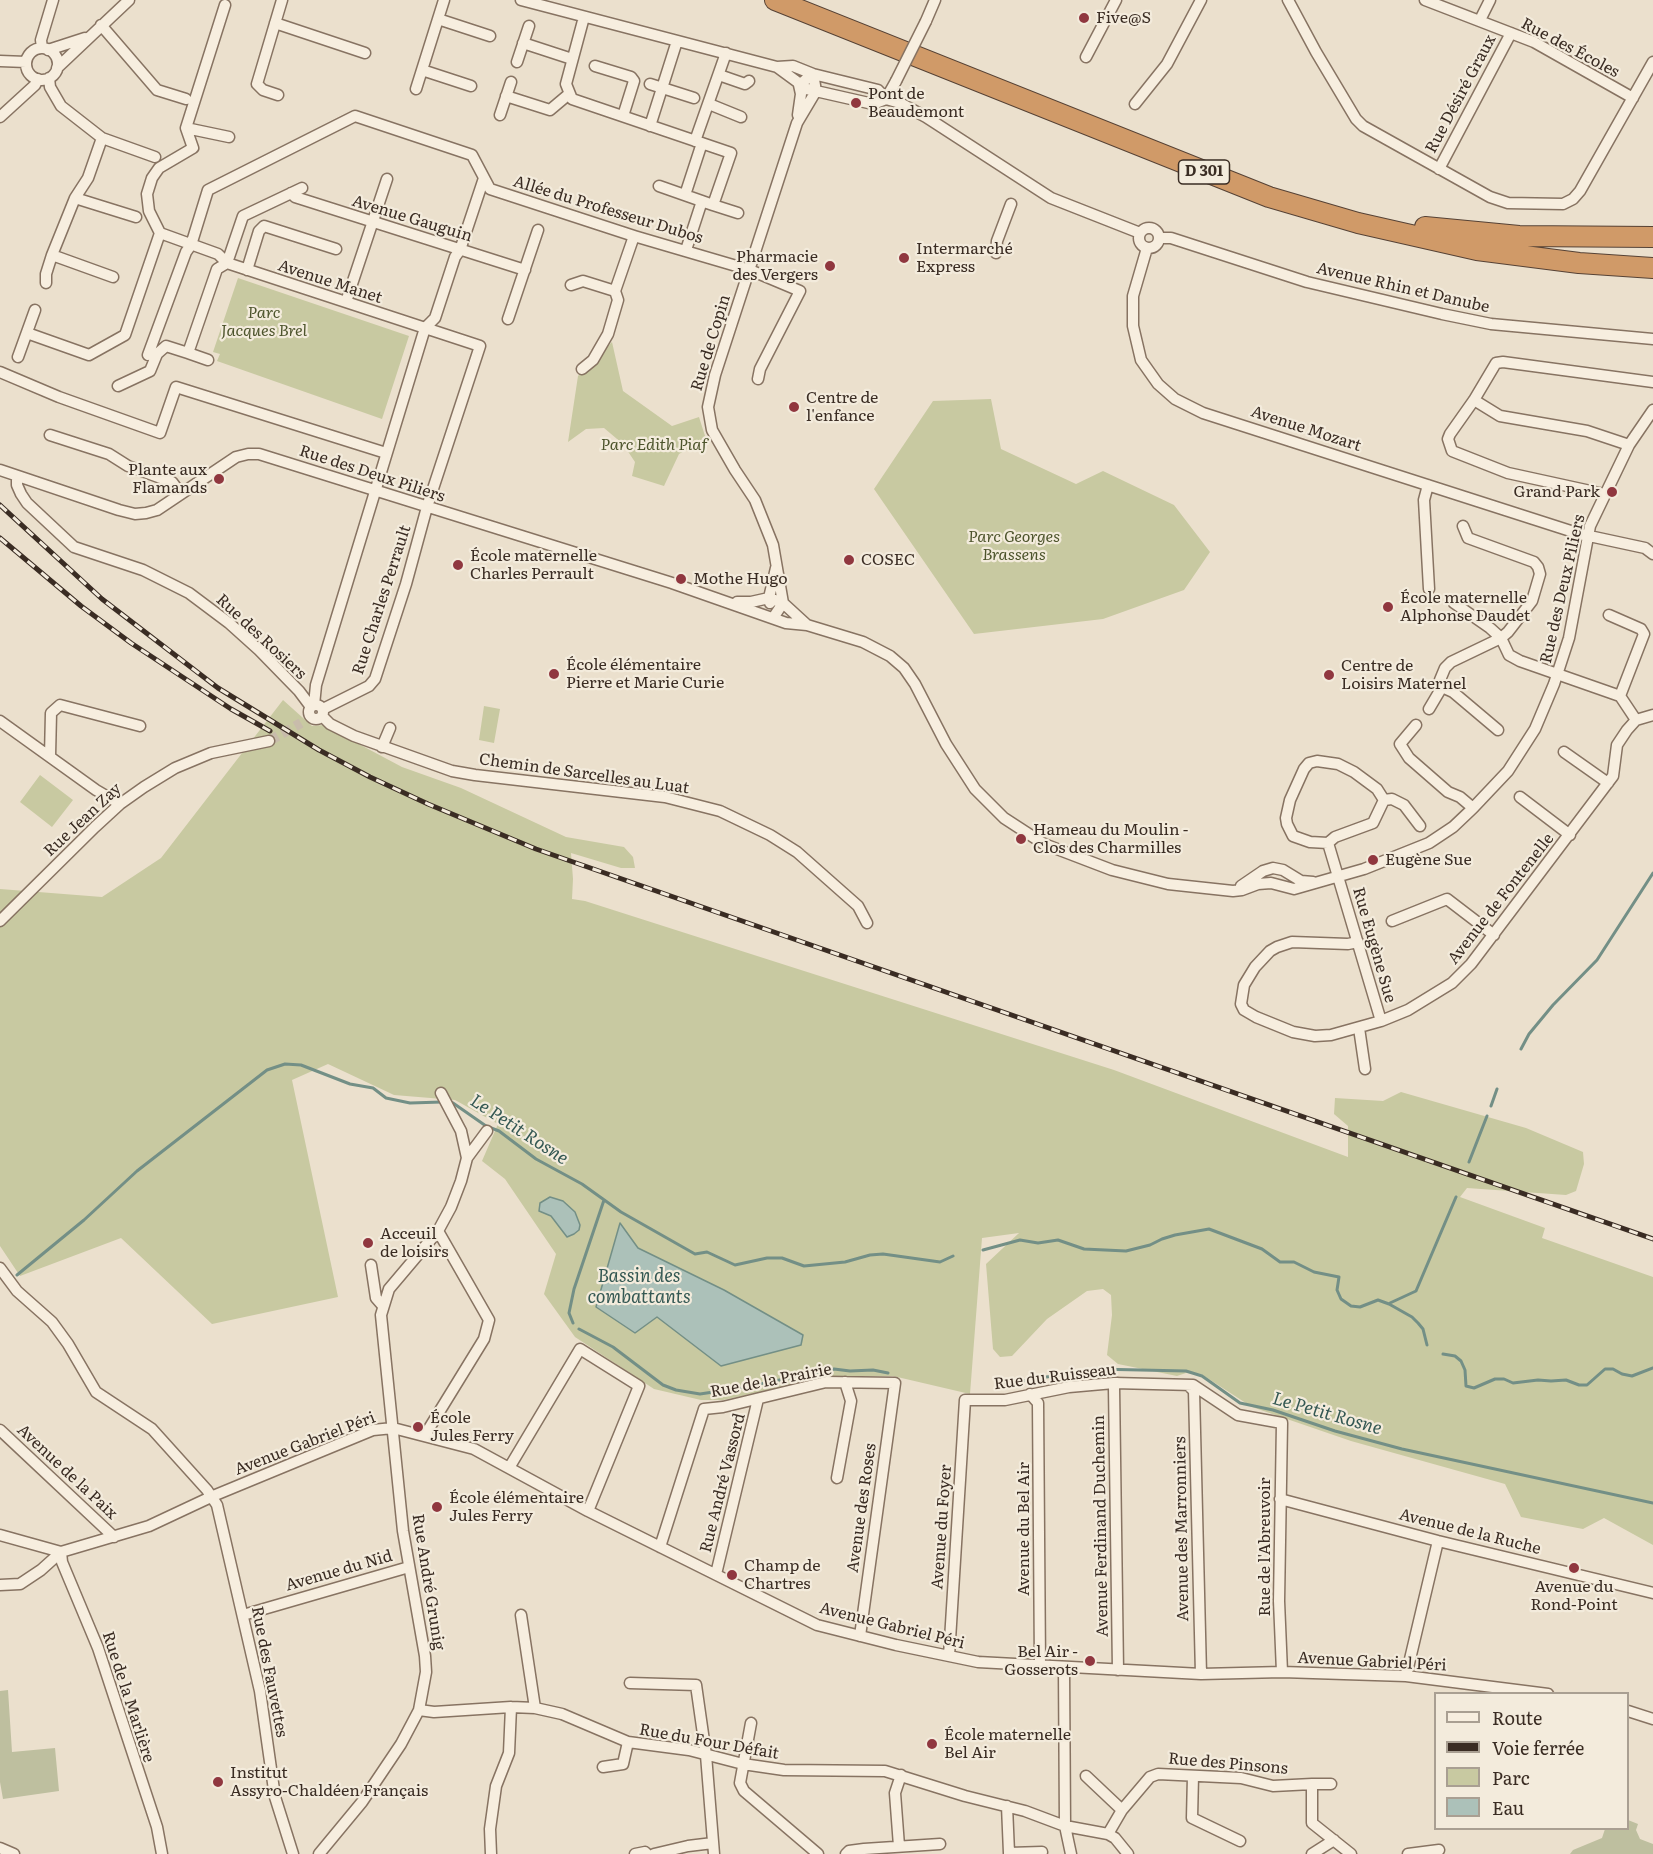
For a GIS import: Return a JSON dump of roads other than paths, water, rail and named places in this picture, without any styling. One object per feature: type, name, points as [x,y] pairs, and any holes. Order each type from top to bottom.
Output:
[{"type":"highway","name":"D 301","points":[[775,0],[1269,197],[1358,223],[1477,250],[1579,263],[1653,268]]},
{"type":"highway","name":"D 301","points":[[807,0],[1109,123],[1269,184],[1346,209],[1423,227],[1530,245],[1653,256]]},
{"type":"highway","points":[[1423,227],[1519,236],[1653,237]]},
{"type":"street","points":[[53,0],[41,40],[45,49],[56,57],[57,68]]},
{"type":"street","points":[[0,117],[57,68],[129,0]]},
{"type":"street","points":[[278,95],[263,90],[257,84],[282,0]]},
{"type":"street","points":[[416,89],[444,0]]},
{"type":"street","points":[[521,0],[777,67],[793,66],[813,74],[878,90],[886,99],[900,103],[926,117],[1051,198],[1140,233]]},
{"type":"street","points":[[777,67],[799,85],[816,91],[873,104],[886,99],[935,0]]},
{"type":"street","points":[[1086,57],[1116,0]]},
{"type":"street","points":[[1135,104],[1167,64],[1201,0]]},
{"type":"street","points":[[1288,0],[1356,119],[1371,132],[1490,197],[1508,203],[1563,204],[1573,199],[1580,191],[1653,62]]},
{"type":"street","name":"Rue des Écoles","points":[[1425,0],[1480,20],[1564,58],[1633,98]]},
{"type":"street","points":[[1480,20],[1490,0]]},
{"type":"street","points":[[27,333],[89,355],[125,335],[160,233],[149,211],[147,194],[152,178],[159,168],[193,148],[186,128],[225,5]]},
{"type":"street","points":[[570,96],[566,84],[584,17]]},
{"type":"street","points":[[438,19],[490,36]]},
{"type":"street","points":[[275,23],[365,53]]},
{"type":"street","points":[[101,25],[156,90],[186,99]]},
{"type":"street","points":[[517,62],[529,26]]},
{"type":"street","name":"Rue Désiré Graux","points":[[1439,169],[1510,33]]},
{"type":"street","points":[[88,37],[30,54],[26,62],[28,73],[43,79],[61,106],[102,138],[154,157]]},
{"type":"street","points":[[650,126],[677,41]]},
{"type":"street","points":[[523,43],[572,59]]},
{"type":"street","points":[[685,195],[709,104],[726,53]]},
{"type":"street","points":[[0,61],[26,62]]},
{"type":"street","points":[[595,66],[631,77],[633,81],[623,116]]},
{"type":"street","points":[[422,70],[471,86]]},
{"type":"street","points":[[799,85],[813,74]]},
{"type":"street","points":[[813,74],[816,91]]},
{"type":"street","points":[[719,75],[745,84],[749,81]]},
{"type":"street","points":[[500,115],[510,81]]},
{"type":"street","points":[[650,84],[693,98]]},
{"type":"street","name":"Rue de Copin","points":[[783,603],[773,545],[765,522],[755,500],[712,430],[708,407],[715,375],[797,123],[801,94],[799,85]]},
{"type":"street","name":"Rue de Copin","points":[[797,123],[816,91]]},
{"type":"street","points":[[506,96],[550,110],[570,96]]},
{"type":"street","points":[[570,96],[731,153],[686,250]]},
{"type":"street","points":[[709,104],[741,117]]},
{"type":"street","name":"Allée du Professeur Dubos","points":[[148,355],[186,252],[191,245],[208,190],[355,116],[472,155],[490,189],[633,236],[750,270],[800,291],[760,369],[758,379]]},
{"type":"street","points":[[186,128],[229,137]]},
{"type":"street","points":[[45,283],[52,255],[75,198],[88,177],[102,138]]},
{"type":"street","points":[[314,713],[316,685],[425,328],[435,318],[484,178]]},
{"type":"street","points":[[346,302],[387,180]]},
{"type":"street","points":[[659,186],[738,213]]},
{"type":"street","name":"Avenue Gauguin","points":[[188,353],[217,269],[227,263],[243,216],[297,190],[295,197],[525,270]]},
{"type":"street","points":[[75,198],[136,217]]},
{"type":"street","points":[[996,253],[997,241],[1011,204]]},
{"type":"street","points":[[247,270],[259,231],[264,226],[336,249]]},
{"type":"street","points":[[1144,229],[1153,229],[1159,238],[1155,246],[1146,248],[1140,242],[1140,233],[1144,229]]},
{"type":"street","points":[[508,319],[538,230]]},
{"type":"street","name":"Avenue Manet","points":[[160,233],[218,254],[227,263],[480,346],[428,507]]},
{"type":"street","points":[[582,369],[593,360],[608,334],[618,300],[615,291],[633,236]]},
{"type":"street","name":"Avenue Rhin et Danube","points":[[1159,238],[1171,238],[1315,285],[1491,324],[1651,336]]},
{"type":"street","name":"Avenue Mozart","points":[[1146,248],[1133,296],[1133,326],[1142,360],[1158,384],[1175,399],[1203,413],[1580,534],[1645,548],[1653,554]]},
{"type":"street","points":[[52,255],[113,277]]},
{"type":"street","points":[[571,285],[583,281],[615,291]]},
{"type":"street","points":[[18,357],[35,310]]},
{"type":"street","points":[[118,386],[150,371],[157,354],[166,346],[208,360]]},
{"type":"street","points":[[1604,494],[1508,473],[1452,451],[1448,439],[1449,434],[1474,400],[1496,363],[1503,362],[1653,382]]},
{"type":"street","points":[[0,372],[59,397],[160,433],[176,387],[386,453]]},
{"type":"street","points":[[1474,400],[1500,416],[1587,431],[1629,445]]},
{"type":"street","name":"Rue des Deux Piliers","points":[[0,470],[135,514],[157,510],[236,457],[248,454],[269,456],[729,602],[786,623],[807,626],[871,645],[896,660],[915,684],[946,744],[968,779],[994,810],[1025,833],[1064,854],[1119,873],[1168,884],[1233,891],[1263,871],[1273,868],[1283,870],[1301,881],[1321,882],[1364,869],[1429,843],[1453,827],[1508,771],[1524,748],[1544,710],[1558,673],[1571,628],[1588,534],[1604,494],[1629,445],[1653,410]]},
{"type":"street","points":[[50,435],[109,454],[128,466],[172,482],[181,494]]},
{"type":"street","name":"Rue des Rosiers","points":[[17,477],[17,484],[27,503],[74,547],[99,556],[113,558],[189,592],[259,650],[299,691],[314,713],[340,730],[435,766]]},
{"type":"street","points":[[1428,485],[1424,500],[1429,589]]},
{"type":"street","name":"Rue Charles Perrault","points":[[314,713],[369,686],[375,679],[428,507]]},
{"type":"street","points":[[1429,709],[1442,687],[1440,680],[1445,668],[1451,662],[1501,638],[1532,601],[1540,574],[1534,562],[1468,538],[1463,526]]},
{"type":"street","points":[[773,618],[769,598],[777,564]]},
{"type":"street","name":"Rue des Deux Piliers","points":[[729,602],[751,602],[769,598],[783,603],[807,626]]},
{"type":"street","points":[[773,618],[783,603]]},
{"type":"street","points":[[1454,603],[1501,638],[1509,655],[1520,661],[1620,696],[1636,720],[1653,715]]},
{"type":"street","points":[[1610,615],[1641,629],[1644,634],[1620,696]]},
{"type":"street","points":[[1442,687],[1453,692],[1498,730]]},
{"type":"street","points":[[50,756],[51,713],[60,705],[140,726]]},
{"type":"street","name":"Avenue de Fontenelle","points":[[1358,942],[1348,944],[1292,942],[1277,947],[1255,967],[1244,985],[1240,997],[1241,1004],[1250,1014],[1293,1032],[1315,1036],[1331,1035],[1381,1021],[1408,1010],[1452,983],[1494,935],[1608,783],[1615,770],[1617,745],[1636,720]]},
{"type":"street","points":[[0,721],[96,790],[120,804]]},
{"type":"street","points":[[1416,725],[1395,743],[1408,758],[1448,792],[1460,796],[1473,808]]},
{"type":"street","points":[[382,747],[390,728]]},
{"type":"street","name":"Rue Jean Zay","points":[[0,921],[120,804],[158,778],[211,753],[269,741]]},
{"type":"street","points":[[1564,752],[1608,783]]},
{"type":"street","points":[[1317,761],[1338,764],[1367,780],[1384,800],[1372,823],[1335,837],[1328,843],[1293,836],[1287,824],[1290,800],[1300,776],[1309,764],[1317,761]]},
{"type":"street","name":"Chemin de Sarcelles au Luat","points":[[435,766],[475,775],[665,797],[720,811],[770,834],[797,852],[858,906],[867,923]]},
{"type":"street","points":[[1520,797],[1570,835]]},
{"type":"street","points":[[1384,800],[1392,799],[1404,805],[1420,826]]},
{"type":"street","name":"Rue Eugène Sue","points":[[1328,843],[1381,1021]]},
{"type":"street","points":[[1392,921],[1447,899],[1494,935]]},
{"type":"street","points":[[1359,1028],[1365,1069]]},
{"type":"street","points":[[441,1093],[461,1131],[467,1158]]},
{"type":"street","points":[[371,1265],[375,1298],[383,1306],[389,1289],[438,1231],[451,1207],[467,1158],[487,1131]]},
{"type":"street","points":[[424,1435],[484,1339],[489,1320],[438,1231]]},
{"type":"street","points":[[0,1268],[17,1291],[52,1323],[68,1344],[96,1392],[152,1429],[213,1497]]},
{"type":"street","name":"Rue André Grunig","points":[[319,1854],[362,1802],[401,1744],[418,1710],[426,1672],[403,1531],[381,1323],[383,1306]]},
{"type":"street","points":[[509,1468],[580,1349],[639,1386],[588,1511]]},
{"type":"street","name":"Rue de la Prairie","points":[[660,1547],[704,1409],[723,1407],[826,1382],[895,1383]]},
{"type":"street","name":"Rue de la Prairie","points":[[837,1478],[851,1401],[845,1382]]},
{"type":"street","name":"Avenue des Roses","points":[[860,1636],[895,1383]]},
{"type":"street","name":"Rue du Ruisseau","points":[[965,1400],[1005,1400],[1069,1387],[1117,1383],[1194,1385],[1238,1415],[1282,1423]]},
{"type":"street","name":"Avenue Ferdinand Duchemin","points":[[1117,1383],[1114,1387],[1118,1670]]},
{"type":"street","name":"Avenue des Marronniers","points":[[1188,1385],[1194,1391],[1201,1674]]},
{"type":"street","name":"Avenue du Bel Air","points":[[1030,1394],[1038,1403],[1040,1666]]},
{"type":"street","name":"Rue André Vassord","points":[[716,1574],[758,1399]]},
{"type":"street","name":"Avenue du Foyer","points":[[949,1656],[965,1400]]},
{"type":"street","name":"Rue de l'Abreuvoir","points":[[1282,1423],[1279,1601],[1282,1672]]},
{"type":"street","name":"Avenue Gabriel Péri","points":[[61,1552],[149,1526],[373,1430],[393,1428],[474,1449],[588,1511],[817,1625],[860,1636],[978,1662],[1201,1674],[1282,1672],[1406,1676],[1532,1692]]},
{"type":"street","name":"Avenue de la Paix","points":[[0,1430],[114,1537]]},
{"type":"street","name":"Rue des Fauvettes","points":[[213,1497],[222,1521],[260,1691],[275,1797],[293,1854]]},
{"type":"street","name":"Avenue de la Ruche","points":[[1280,1499],[1438,1541],[1653,1593]]},
{"type":"street","points":[[0,1535],[61,1552]]},
{"type":"street","points":[[1406,1676],[1438,1541]]},
{"type":"street","points":[[0,1586],[20,1584],[41,1570],[61,1552]]},
{"type":"street","name":"Rue de la Marlière","points":[[61,1552],[62,1562],[98,1648],[156,1827],[162,1854]]},
{"type":"street","name":"Avenue du Nid","points":[[243,1615],[409,1567]]},
{"type":"street","points":[[521,1615],[535,1708]]},
{"type":"street","points":[[1064,1668],[1065,1826],[1071,1854]]},
{"type":"street","points":[[630,1683],[696,1684],[706,1755],[713,1848],[688,1846],[654,1854]]},
{"type":"street","points":[[491,1854],[490,1829],[496,1786],[509,1754],[511,1707]]},
{"type":"street","name":"Rue du Four Défait","points":[[418,1710],[434,1712],[511,1707],[535,1708],[562,1714],[628,1742],[689,1750],[743,1764],[784,1770],[885,1771],[965,1796],[1007,1806],[1065,1826]]},
{"type":"street","points":[[1629,1711],[1653,1719]]},
{"type":"street","points":[[751,1723],[740,1783],[744,1791],[818,1854]]},
{"type":"street","points":[[603,1767],[623,1764],[628,1742]]},
{"type":"street","name":"Rue des Pinsons","points":[[1108,1834],[1122,1810],[1150,1777],[1158,1774],[1241,1778],[1273,1786],[1331,1784]]},
{"type":"street","points":[[899,1846],[895,1793],[901,1775]]},
{"type":"street","points":[[1086,1776],[1122,1810]]},
{"type":"street","points":[[1193,1776],[1192,1818],[1240,1841]]},
{"type":"street","points":[[1312,1784],[1312,1823],[1352,1854]]},
{"type":"street","points":[[1007,1806],[1003,1853],[1042,1852]]},
{"type":"street","points":[[1065,1826],[1108,1834],[1115,1838],[1128,1854]]},
{"type":"street","points":[[1312,1854],[1334,1840]]},
{"type":"street","points":[[846,1854],[849,1851],[940,1844]]},
{"type":"street","points":[[0,1848],[14,1854]]},
{"type":"street","points":[[1408,1854],[1439,1850]]},
{"type":"street","points":[[635,1854],[645,1852],[647,1854]]},
{"type":"water","points":[[550,1197],[563,1201],[575,1212],[580,1225],[579,1230],[574,1234],[567,1237],[551,1216],[539,1211],[540,1203]]},
{"type":"water","name":"Bassin des combattants","points":[[620,1223],[638,1248],[724,1290],[803,1335],[801,1345],[721,1366],[657,1317],[635,1333],[596,1307]]},
{"type":"waterway","points":[[1521,1049],[1529,1034],[1553,1005],[1597,960],[1653,873]]},
{"type":"waterway","name":"Le Petit Rosne","points":[[17,1275],[84,1220],[137,1171],[267,1070],[285,1064],[301,1065],[350,1084],[373,1088],[386,1098],[410,1103],[442,1102]]},
{"type":"waterway","points":[[1491,1106],[1497,1089]]},
{"type":"waterway","name":"Le Petit Rosne","points":[[449,1102],[486,1126],[499,1131],[536,1159],[582,1184],[621,1212],[695,1254],[707,1252],[735,1265],[767,1258],[782,1258],[804,1266],[845,1262],[883,1254],[940,1262],[953,1256]]},
{"type":"waterway","points":[[1469,1162],[1487,1116]]},
{"type":"waterway","points":[[1390,1303],[1416,1291],[1456,1197]]},
{"type":"waterway","points":[[573,1323],[569,1313],[574,1289],[604,1200]]},
{"type":"waterway","name":"Le Petit Rosne","points":[[983,1250],[1020,1240],[1038,1243],[1058,1240],[1084,1249],[1126,1251],[1175,1235],[1209,1229],[1262,1249],[1280,1262],[1294,1262],[1314,1272],[1339,1277],[1337,1290],[1341,1299],[1351,1306],[1360,1307],[1378,1300],[1389,1304],[1418,1323],[1423,1329],[1427,1345]]},
{"type":"waterway","points":[[579,1329],[613,1347],[663,1385],[700,1394],[834,1369],[873,1370],[888,1373]]},
{"type":"waterway","name":"Le Petit Rosne","points":[[1443,1354],[1455,1356],[1461,1361],[1465,1370],[1466,1386],[1474,1388],[1495,1379],[1504,1379],[1513,1383],[1566,1380],[1579,1385],[1587,1385],[1605,1369],[1613,1369],[1632,1376],[1653,1368]]},
{"type":"waterway","name":"Le Petit Rosne","points":[[998,1385],[1095,1369],[1186,1371],[1202,1376],[1240,1403],[1273,1410],[1335,1431],[1402,1449],[1653,1503]]},
{"type":"tunnel","points":[[269,741],[301,723]]},
{"type":"railway","points":[[0,505],[102,599],[218,688],[319,750],[428,804],[536,849],[1653,1239]]},
{"type":"railway","points":[[0,538],[81,606],[131,643],[231,709],[270,731]]},
{"type":"place","name":"Five@S","points":[[1084,18]]},
{"type":"place","name":"Pont de Beaudemont","points":[[856,103]]},
{"type":"place","name":"Intermarché Express","points":[[904,258]]},
{"type":"place","name":"Pharmacie des Vergers","points":[[830,266]]},
{"type":"place","name":"Centre de l'enfance","points":[[794,407]]},
{"type":"place","name":"Plante aux Flamands","points":[[219,479]]},
{"type":"place","name":"Grand Park","points":[[1612,492]]},
{"type":"place","name":"COSEC","points":[[849,560]]},
{"type":"place","name":"École maternelle Charles Perrault","points":[[458,565]]},
{"type":"place","name":"Mothe Hugo","points":[[681,579]]},
{"type":"place","name":"École maternelle Alphonse Daudet","points":[[1388,607]]},
{"type":"place","name":"École élémentaire Pierre et Marie Curie","points":[[554,674]]},
{"type":"place","name":"Centre de Loisirs Maternel","points":[[1329,675]]},
{"type":"place","name":"Hameau du Moulin - Clos des Charmilles","points":[[1021,839]]},
{"type":"place","name":"Eugène Sue","points":[[1373,860]]},
{"type":"place","name":"Acceuil de loisirs","points":[[368,1243]]},
{"type":"place","name":"École Jules Ferry","points":[[418,1427]]},
{"type":"place","name":"École élémentaire Jules Ferry","points":[[437,1507]]},
{"type":"place","name":"Avenue du Rond-Point","points":[[1574,1568]]},
{"type":"place","name":"Champ de Chartres","points":[[732,1575]]},
{"type":"place","name":"Bel Air - Gosserots","points":[[1090,1661]]},
{"type":"place","name":"École maternelle Bel Air","points":[[932,1744]]},
{"type":"place","name":"Institut Assyro-Chaldéen Français","points":[[218,1782]]},
{"type":"park label","name":"Parc Jacques Brel","points":[[264,322]]},
{"type":"park label","name":"Parc Edith Piaf","points":[[654,445]]},
{"type":"park label","name":"Parc Georges Brassens","points":[[1014,546]]}]
